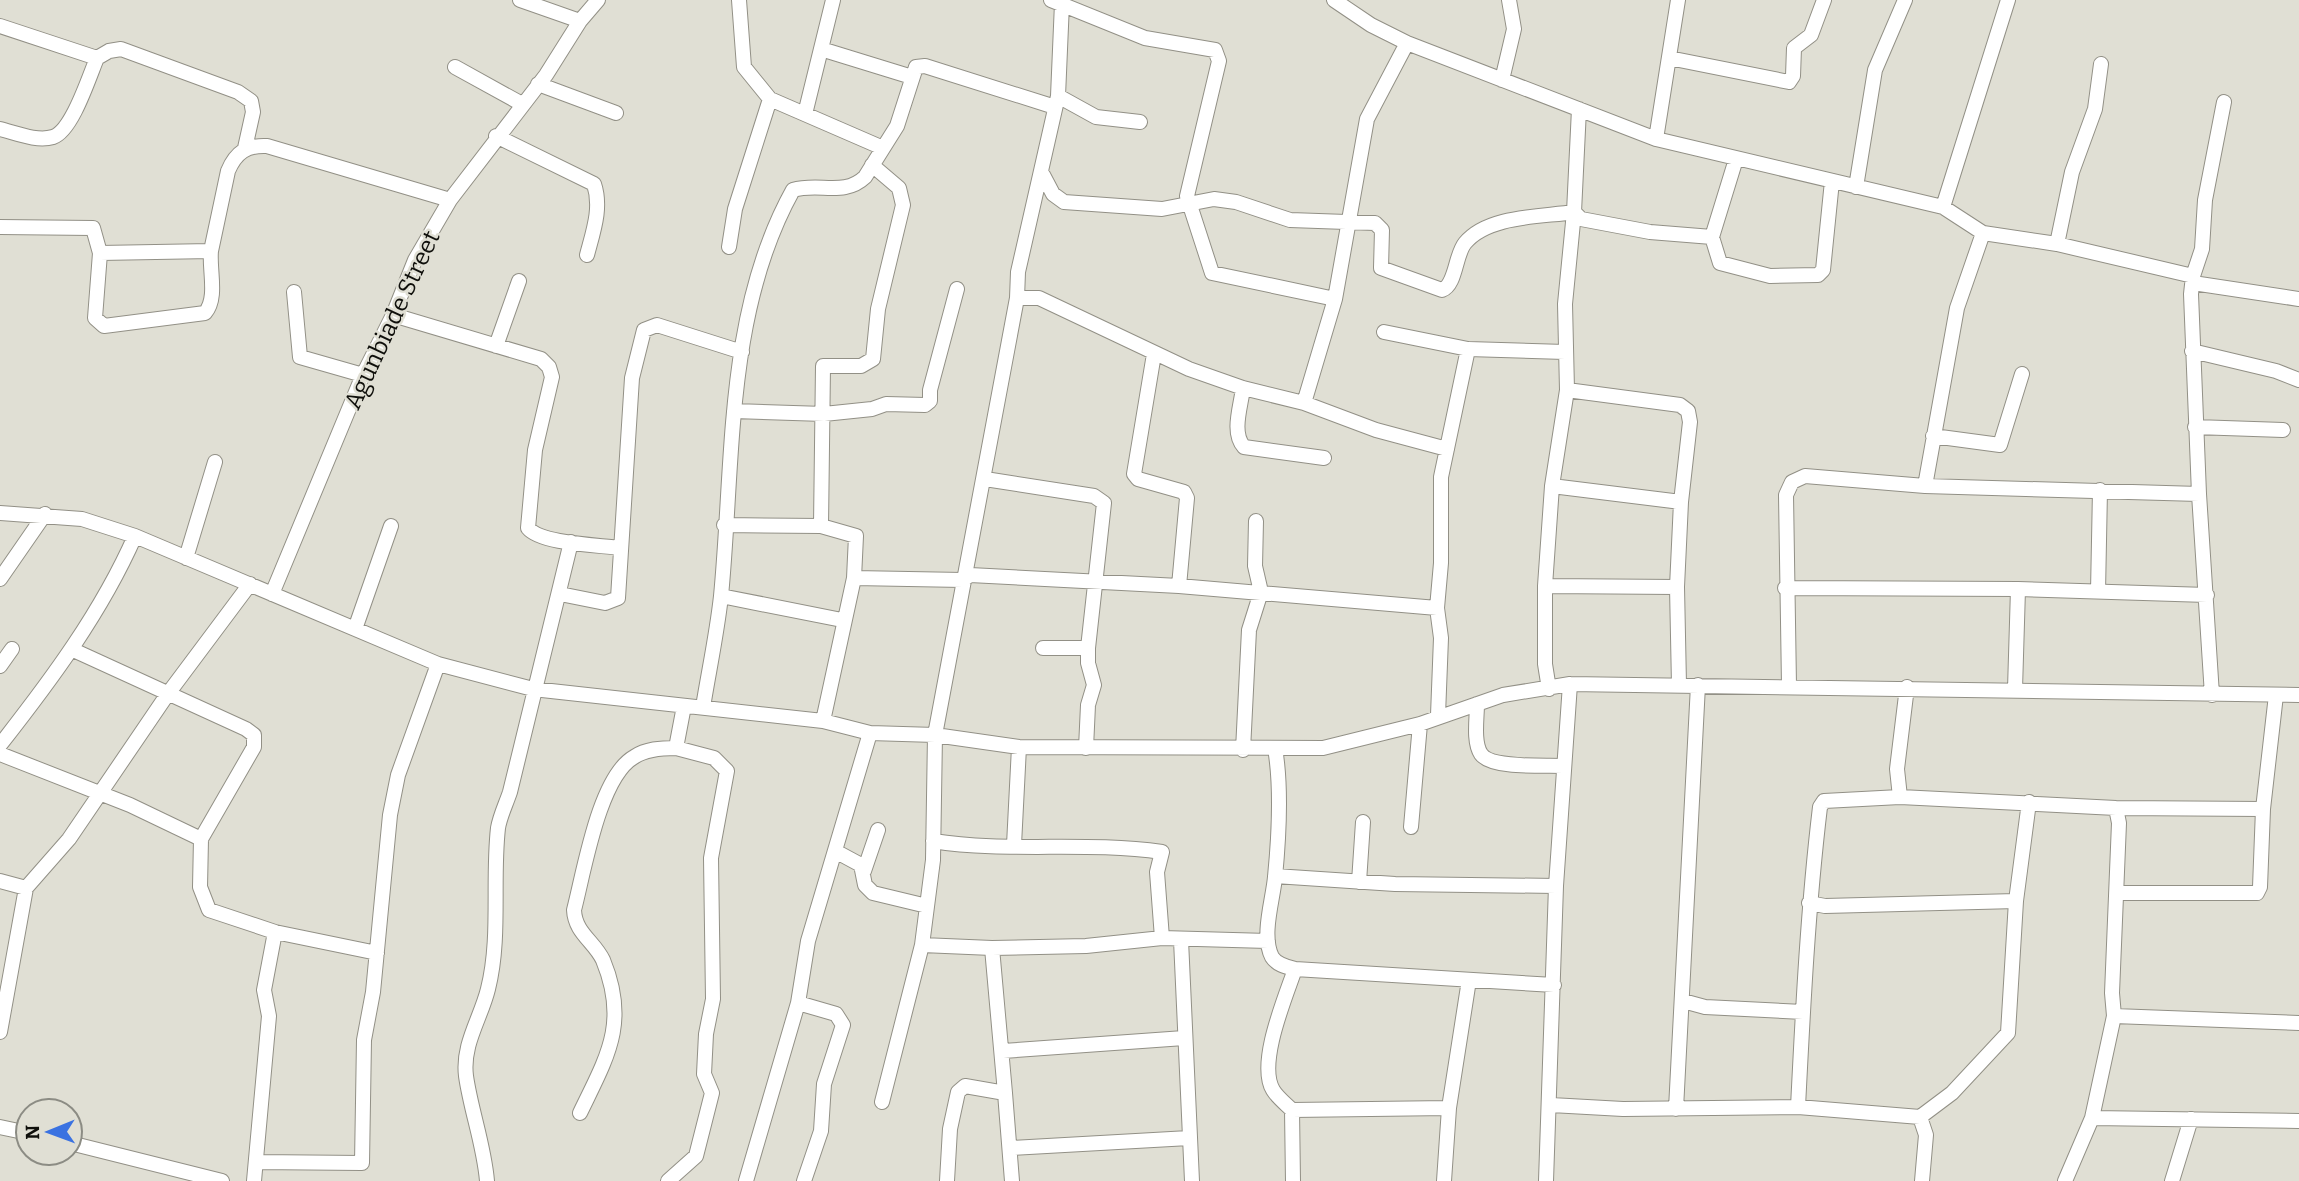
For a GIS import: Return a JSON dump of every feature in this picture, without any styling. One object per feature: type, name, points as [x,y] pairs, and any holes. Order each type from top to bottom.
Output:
[{"type":"street","points":[[520,0],[580,21]]},
{"type":"street","name":"Agunbiade Street","points":[[272,594],[363,375],[393,315],[415,260],[450,200],[598,0]]},
{"type":"street","points":[[739,0],[744,67],[770,99],[883,148]]},
{"type":"street","points":[[805,114],[833,0]]},
{"type":"street","points":[[1502,79],[1514,29],[1509,0]]},
{"type":"street","points":[[1656,139],[1678,0]]},
{"type":"street","points":[[1669,58],[1789,82],[1793,76],[1794,48],[1811,35],[1824,0]]},
{"type":"street","points":[[1856,187],[1875,71],[1905,0]]},
{"type":"street","points":[[1943,207],[2008,0]]},
{"type":"street","points":[[1337,1],[1371,25],[1407,43],[1656,139],[1943,207],[1983,233],[2057,244],[2193,280],[2299,299]]},
{"type":"street","points":[[881,1102],[922,945],[933,841],[935,734],[963,580],[985,479],[1017,298],[1018,272],[1057,102],[1056,2],[1145,38],[1214,50],[1219,61],[1206,126],[1201,133],[1189,183],[1188,202],[1197,218],[1202,246],[1212,273],[1335,299]]},
{"type":"street","points":[[0,27],[97,58]]},
{"type":"street","points":[[1304,403],[1335,299],[1367,119],[1407,43]]},
{"type":"street","points":[[821,48],[912,76]]},
{"type":"street","points":[[0,129],[38,138],[53,137],[66,130],[97,58],[110,51],[121,50],[238,92],[251,101],[253,112],[245,148],[233,159],[228,171],[211,251],[211,306],[205,313],[104,326],[95,318],[100,253],[93,228],[0,227]]},
{"type":"street","points":[[2057,244],[2072,172],[2095,109],[2101,64]]},
{"type":"street","points":[[703,707],[721,596],[724,525],[742,352],[758,276],[793,190],[826,187],[841,190],[858,184],[897,126],[916,67],[925,66],[1057,102],[1096,117],[1140,121]]},
{"type":"street","points":[[455,67],[523,104]]},
{"type":"street","points":[[538,84],[616,113]]},
{"type":"street","points":[[729,247],[736,209],[770,99]]},
{"type":"street","points":[[2212,695],[2195,427],[2193,280],[2202,248],[2205,200],[2224,102]]},
{"type":"street","points":[[1549,689],[1545,664],[1545,586],[1552,486],[1567,390],[1565,304],[1574,212],[1579,110]]},
{"type":"street","points":[[496,136],[594,184],[598,199],[587,255]]},
{"type":"street","points":[[245,148],[267,146],[450,200]]},
{"type":"street","points":[[1736,159],[1712,237],[1720,263],[1770,276],[1818,275],[1823,270],[1832,181]]},
{"type":"street","points":[[821,526],[823,366],[861,366],[873,359],[878,309],[903,205],[899,188],[872,164]]},
{"type":"street","points":[[1042,174],[1053,194],[1064,202],[1162,209],[1214,199],[1236,202],[1290,220],[1380,225],[1381,268],[1443,290],[1449,285],[1457,254],[1478,232],[1508,222],[1574,212]]},
{"type":"street","points":[[1574,212],[1581,219],[1650,232],[1712,237]]},
{"type":"street","points":[[1925,486],[1956,308],[1983,233]]},
{"type":"street","points":[[100,253],[211,251]]},
{"type":"street","points":[[496,346],[519,281]]},
{"type":"street","points":[[734,411],[824,414],[872,410],[887,404],[925,405],[930,401],[930,390],[957,289]]},
{"type":"street","points":[[294,292],[300,357],[363,375]]},
{"type":"street","points":[[1017,298],[1039,298],[1154,354],[1243,388],[1304,403],[1376,430],[1447,449]]},
{"type":"street","points":[[393,315],[541,359],[549,367],[552,377],[535,450],[527,521],[533,534],[620,548]]},
{"type":"street","points":[[560,594],[605,603],[615,601],[632,378],[645,330],[657,325],[742,352]]},
{"type":"street","points":[[1384,332],[1468,349],[1565,352]]},
{"type":"street","points":[[1438,715],[1441,638],[1437,608],[1441,563],[1441,477],[1468,349]]},
{"type":"street","points":[[2192,351],[2276,371],[2299,380]]},
{"type":"street","points":[[1154,354],[1134,474],[1138,480],[1184,492],[1187,498],[1179,586]]},
{"type":"street","points":[[1933,436],[2000,445],[2022,374]]},
{"type":"street","points":[[1243,388],[1237,433],[1238,441],[1244,447],[1324,458]]},
{"type":"street","points":[[1567,390],[1680,405],[1688,411],[1690,422],[1681,502],[1677,586],[1679,685]]},
{"type":"street","points":[[2195,427],[2283,430]]},
{"type":"street","points":[[186,558],[215,462]]},
{"type":"street","points":[[1789,685],[1785,588],[1786,495],[1792,482],[1805,476],[1925,486],[2199,494]]},
{"type":"street","points":[[985,479],[1102,498],[1104,503],[1088,648],[1088,663],[1094,685],[1088,705],[1086,748]]},
{"type":"street","points":[[1552,486],[1681,502]]},
{"type":"street","points":[[2098,592],[2100,490]]},
{"type":"street","points":[[0,513],[45,514],[82,519],[135,536],[438,664],[533,689],[824,721],[870,733],[935,734],[1019,747],[1243,750],[1323,748],[1420,723],[1503,695],[1570,684],[1789,685],[2299,695]]},
{"type":"street","points":[[0,579],[45,514]]},
{"type":"street","points":[[1243,750],[1249,630],[1261,592],[1255,566],[1256,521]]},
{"type":"street","points":[[724,525],[821,526],[856,536],[853,578],[842,621],[824,721]]},
{"type":"street","points":[[355,629],[391,526]]},
{"type":"street","points":[[0,745],[71,649],[115,580],[135,536]]},
{"type":"street","points":[[486,1181],[480,1128],[466,1075],[469,1038],[489,986],[498,825],[510,792],[571,542]]},
{"type":"street","points":[[853,578],[963,580],[970,575],[1179,586],[1437,608]]},
{"type":"street","points":[[0,1032],[26,888],[69,839],[167,695],[250,584]]},
{"type":"street","points":[[1545,586],[1677,586]]},
{"type":"street","points":[[1785,588],[2018,589],[2207,595]]},
{"type":"street","points":[[2015,689],[2018,589]]},
{"type":"street","points":[[721,596],[842,621]]},
{"type":"street","points":[[1043,648],[1088,648]]},
{"type":"street","points":[[0,666],[12,649]]},
{"type":"street","points":[[71,649],[254,735],[254,747],[201,839],[200,887],[209,910],[275,932],[377,953]]},
{"type":"street","points":[[256,1162],[362,1163],[364,1040],[377,953],[394,794],[438,664]]},
{"type":"street","points":[[1546,1181],[1551,1105],[1556,886],[1570,684]]},
{"type":"street","points":[[1676,1109],[1684,1001],[1698,685]]},
{"type":"street","points":[[1900,797],[1898,769],[1907,687]]},
{"type":"street","points":[[2118,893],[2257,893],[2260,887],[2263,809],[2276,695]]},
{"type":"street","points":[[1478,704],[1480,753],[1491,763],[1563,766]]},
{"type":"street","points":[[676,748],[684,706]]},
{"type":"street","points":[[1411,827],[1420,723]]},
{"type":"street","points":[[746,1181],[798,1003],[808,941],[870,733]]},
{"type":"street","points":[[1014,845],[1019,747]]},
{"type":"street","points":[[580,1113],[611,1044],[617,1013],[602,959],[574,922],[574,910],[609,787],[633,757],[658,748],[676,748],[714,758],[727,771],[711,858],[713,999],[706,1034],[705,1074],[712,1093],[696,1156],[668,1181]]},
{"type":"street","points":[[1275,748],[1278,771],[1275,876],[1268,941],[1273,958],[1282,965],[1295,969],[1554,985]]},
{"type":"street","points":[[0,754],[99,792],[201,839]]},
{"type":"street","points":[[1798,1107],[1807,986],[1809,904],[1820,807],[1824,801],[1900,797],[2029,802],[2121,813],[2263,809]]},
{"type":"street","points":[[1551,1105],[1676,1109],[1798,1107],[1920,1118],[1951,1093],[2008,1033],[2016,901],[2029,802]]},
{"type":"street","points":[[2064,1181],[2092,1118],[2114,1016],[2112,993],[2121,813]]},
{"type":"street","points":[[1359,882],[1363,822]]},
{"type":"street","points":[[864,871],[878,830]]},
{"type":"street","points":[[933,841],[972,847],[1095,845],[1161,852],[1157,872],[1162,938]]},
{"type":"street","points":[[835,851],[861,865],[865,885],[873,893],[927,906]]},
{"type":"street","points":[[1275,876],[1359,882],[1556,886]]},
{"type":"street","points":[[0,881],[26,888]]},
{"type":"street","points":[[1809,904],[1825,906],[2016,901]]},
{"type":"street","points":[[1143,940],[1160,913]]},
{"type":"street","points":[[254,1181],[269,1016],[264,990],[275,932]]},
{"type":"street","points":[[922,945],[992,948],[1086,946],[1162,938],[1268,941]]},
{"type":"street","points":[[1181,940],[1192,1181]]},
{"type":"street","points":[[992,948],[1003,1051],[1012,1181]]},
{"type":"street","points":[[1293,1181],[1292,1110],[1272,1088],[1269,1062],[1276,1024],[1295,969]]},
{"type":"street","points":[[1444,1181],[1450,1108],[1464,999],[1469,980]]},
{"type":"street","points":[[1684,1001],[1705,1007],[1803,1012]]},
{"type":"street","points":[[798,1003],[836,1014],[843,1025],[824,1084],[821,1131],[804,1181]]},
{"type":"street","points":[[2114,1016],[2299,1023]]},
{"type":"street","points":[[1003,1051],[1184,1038]]},
{"type":"street","points":[[947,1181],[950,1129],[958,1092],[965,1086],[1005,1093]]},
{"type":"street","points":[[1292,1110],[1450,1108]]},
{"type":"street","points":[[1920,1118],[1926,1135],[1922,1181]]},
{"type":"street","points":[[2092,1118],[2299,1121]]},
{"type":"street","points":[[2172,1181],[2191,1119]]},
{"type":"street","points":[[1011,1148],[1189,1138]]},
{"type":"street","points":[[84,1146],[222,1181]]}]
